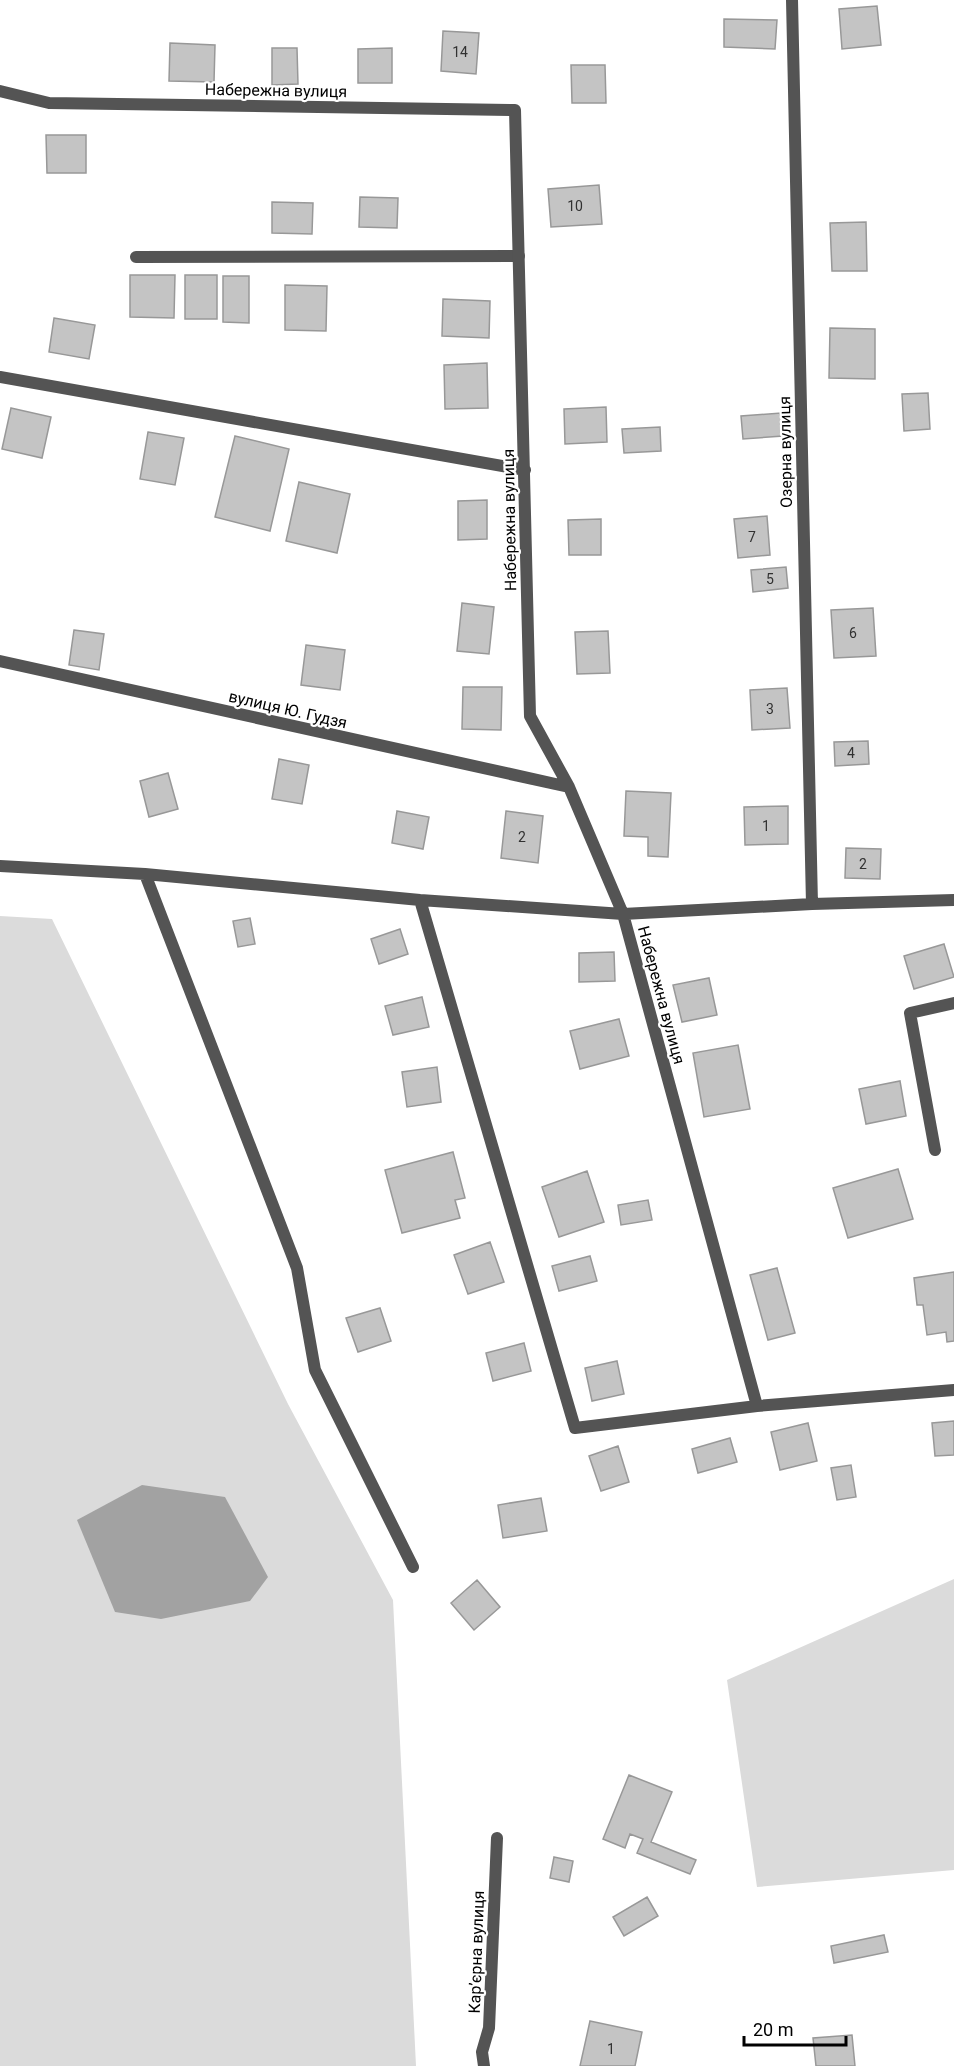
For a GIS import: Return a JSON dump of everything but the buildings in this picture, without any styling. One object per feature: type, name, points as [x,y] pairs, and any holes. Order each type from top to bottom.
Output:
[{"type":"street","name":"Озерна вулиця","points":[[792,0],[812,904]]},
{"type":"street","name":"Набережна вулиця","points":[[0,91],[49,103],[515,110],[530,716],[569,788],[623,914],[757,1406]]},
{"type":"street","points":[[136,257],[519,256]]},
{"type":"street","points":[[0,377],[525,470]]},
{"type":"street","name":"вулиця Ю. Гудзя","points":[[0,661],[569,788]]},
{"type":"street","points":[[0,866],[145,874],[420,900],[623,914],[812,904],[954,900]]},
{"type":"street","points":[[145,874],[297,1269],[315,1370],[413,1567]]},
{"type":"street","points":[[420,900],[575,1428],[757,1406],[954,1390]]},
{"type":"street","points":[[935,1150],[910,1013],[954,1004]]},
{"type":"street","name":"Карʼєрна вулиця","points":[[484,2066],[482,2052],[489,2028],[497,1838]]},
{"type":"shaded area","points":[[0,916],[52,919],[288,1404],[393,1600],[416,2066],[0,2066]]},
{"type":"shaded area","points":[[142,1485],[225,1497],[268,1577],[250,1601],[161,1619],[115,1612],[77,1520]]},
{"type":"shaded area","points":[[954,1579],[954,1870],[757,1887],[727,1680]]}]
